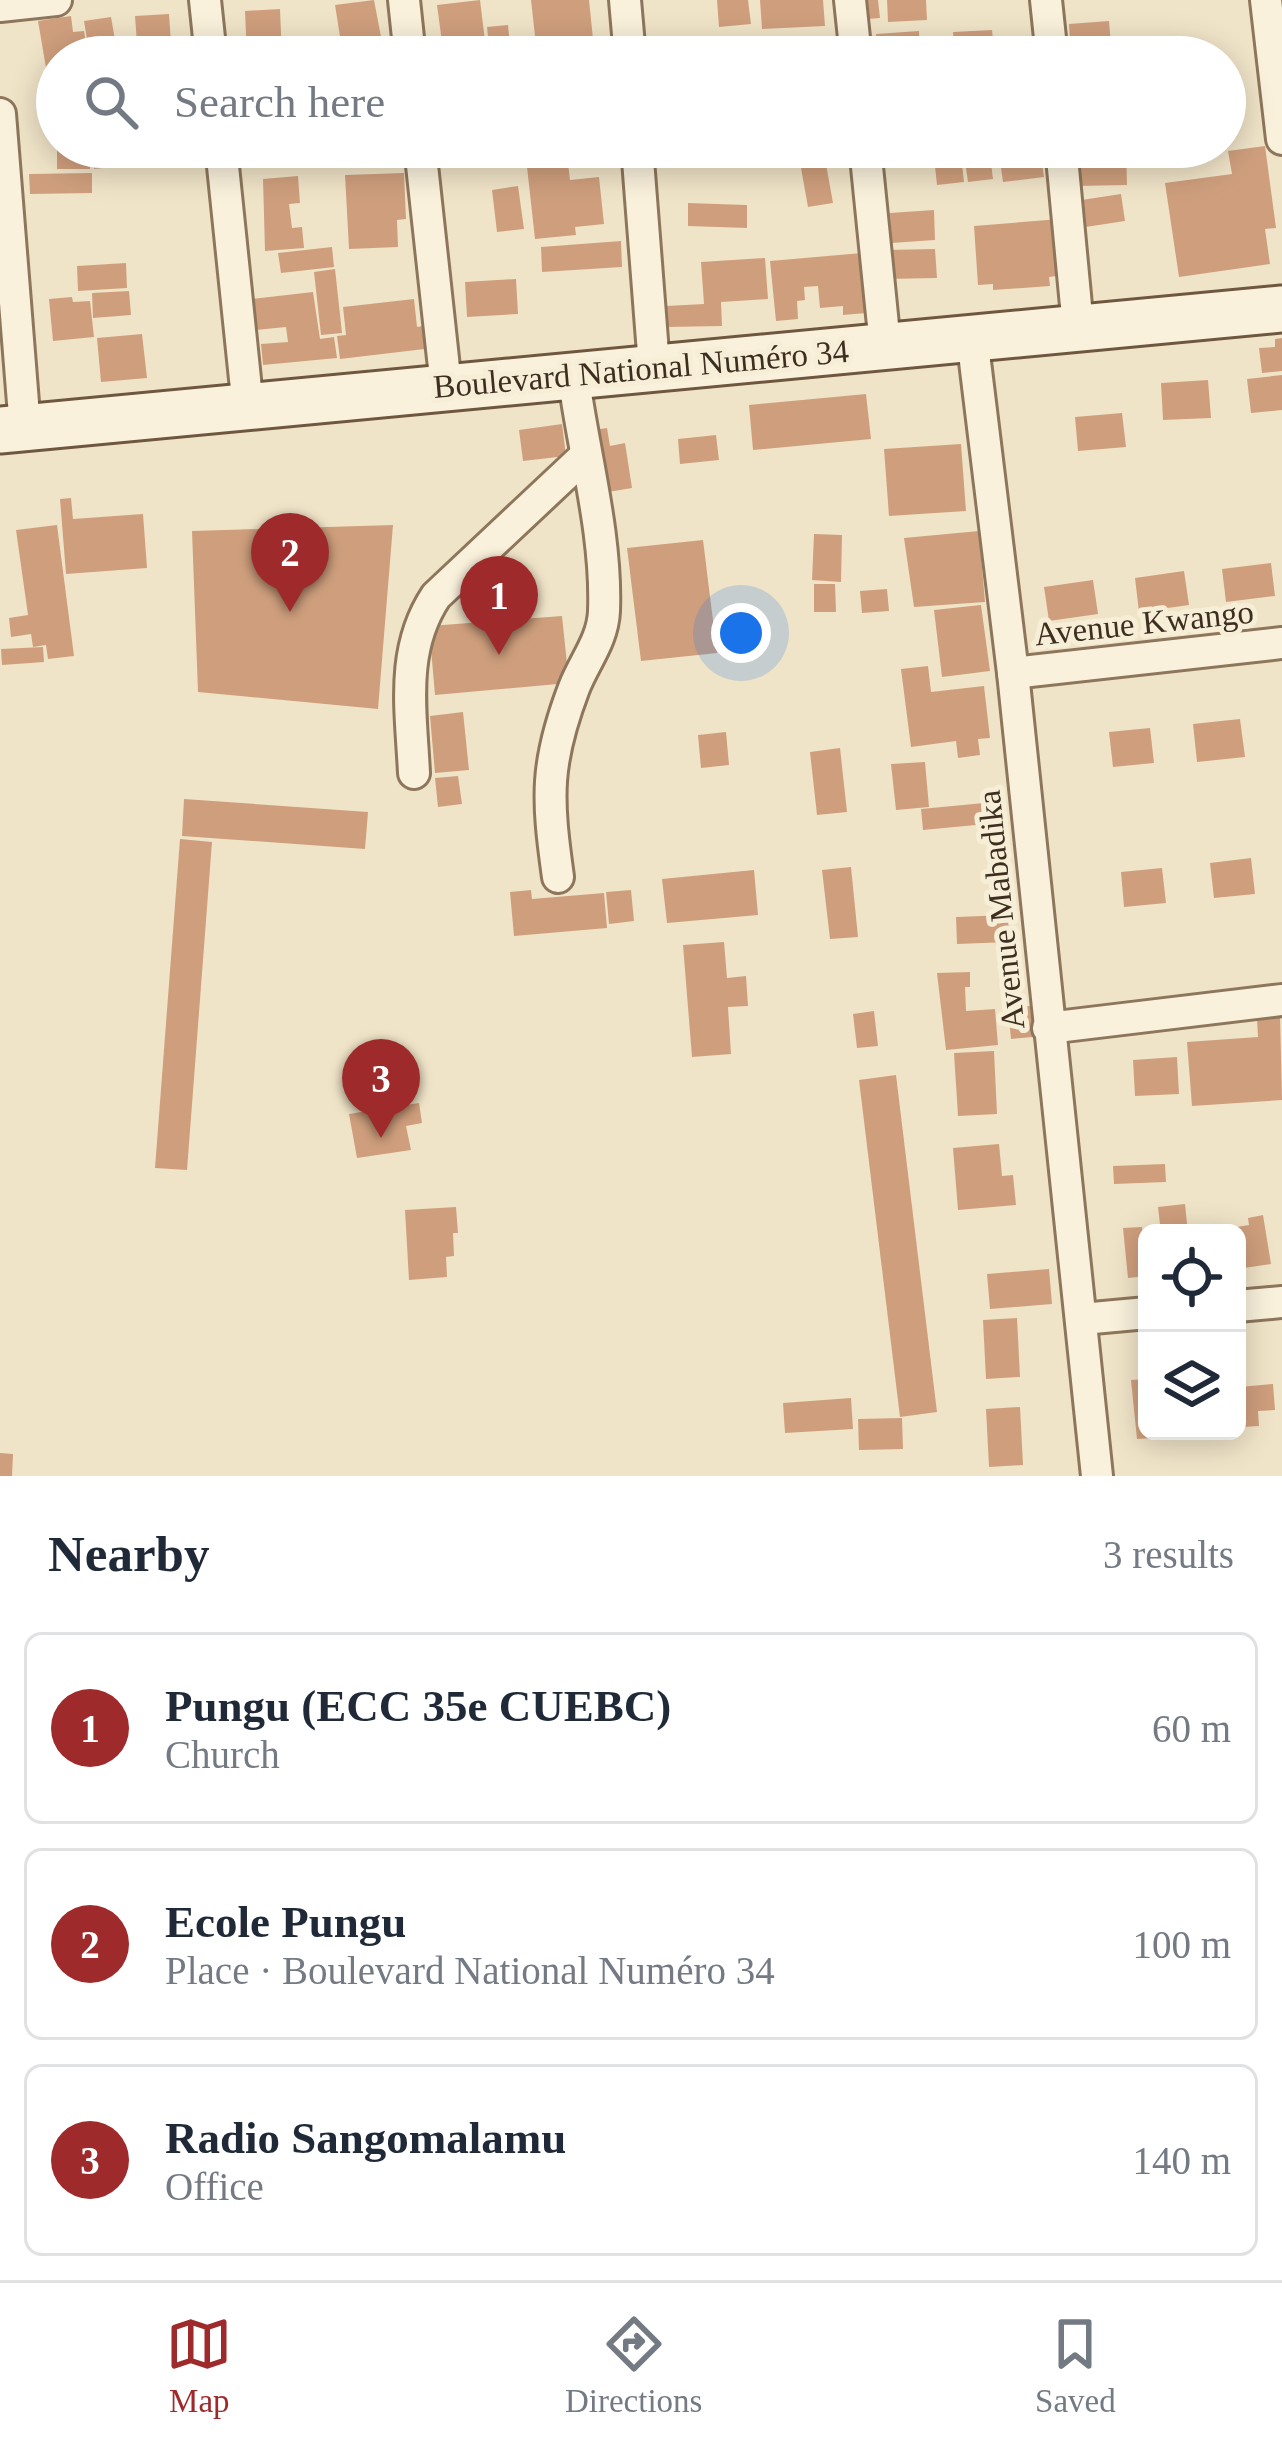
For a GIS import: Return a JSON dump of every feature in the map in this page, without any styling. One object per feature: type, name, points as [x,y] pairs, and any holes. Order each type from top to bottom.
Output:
[{"type":"main road","name":"Boulevard National Numéro 34","points":[[12,429],[1282,309]]},
{"type":"street","points":[[0,6],[56,0]]},
{"type":"street","points":[[206,0],[210,36]]},
{"type":"street","points":[[404,0],[408,36]]},
{"type":"street","points":[[625,0],[628,36]]},
{"type":"street","points":[[850,0],[854,36]]},
{"type":"street","points":[[1046,0],[1050,36]]},
{"type":"street","points":[[1266,0],[1282,139]]},
{"type":"street","points":[[0,114],[12,429]]},
{"type":"street","points":[[223,168],[248,408]]},
{"type":"street","points":[[422,168],[446,386]]},
{"type":"street","points":[[639,168],[654,366]]},
{"type":"street","points":[[867,168],[885,345]]},
{"type":"street","points":[[1062,168],[1078,327]]},
{"type":"street","name":"Avenue Mabadika","points":[[973,337],[1097,1476]]},
{"type":"street","points":[[558,877],[547,800],[555,740],[576,682],[594,650],[604,613],[598,530],[573,374]]},
{"type":"street","points":[[413,772],[410,671],[418,623],[436,596],[584,457]]},
{"type":"street","name":"Avenue Kwango","points":[[1013,673],[1282,644]]},
{"type":"street","points":[[1048,1028],[1282,1000]]},
{"type":"street","points":[[1246,1305],[1282,1302]]},
{"type":"street","points":[[1082,1319],[1138,1314]]},
{"type":"building","points":[[374,0],[381,36],[340,36],[335,5]]},
{"type":"building","points":[[480,0],[484,36],[441,36],[437,5]]},
{"type":"building","points":[[531,0],[589,0],[593,36],[535,36]]},
{"type":"building","points":[[717,0],[748,0],[751,24],[719,27]]},
{"type":"building","points":[[760,0],[823,0],[825,26],[762,29]]},
{"type":"building","points":[[854,0],[878,0],[880,18],[856,20]]},
{"type":"building","points":[[887,0],[926,0],[927,20],[888,22]]},
{"type":"building","points":[[280,9],[281,36],[246,36],[245,11]]},
{"type":"building","points":[[169,14],[171,36],[136,36],[135,16]]},
{"type":"building","points":[[71,16],[73,32],[84,31],[85,36],[41,36],[38,21]]},
{"type":"building","points":[[111,17],[114,36],[86,36],[84,21]]},
{"type":"building","points":[[1109,21],[1110,36],[1070,36],[1069,24]]},
{"type":"building","points":[[508,25],[509,36],[488,36],[487,27]]},
{"type":"building","points":[[992,30],[993,36],[953,36],[953,32]]},
{"type":"building","points":[[919,31],[919,36],[876,36]]},
{"type":"building","points":[[1265,146],[1276,228],[1265,229],[1270,264],[1179,277],[1165,183],[1232,174],[1231,168],[1246,168],[1246,149]]},
{"type":"building","points":[[527,168],[569,168],[570,180],[599,177],[604,224],[575,227],[576,235],[535,239]]},
{"type":"building","points":[[801,168],[827,168],[833,203],[808,207]]},
{"type":"building","points":[[935,168],[962,168],[964,182],[937,185]]},
{"type":"building","points":[[966,168],[992,168],[993,179],[968,182]]},
{"type":"building","points":[[1001,168],[1043,168],[1044,177],[1003,182]]},
{"type":"building","points":[[1075,168],[1127,168],[1127,185],[1075,186]]},
{"type":"building","points":[[92,173],[92,193],[30,194],[29,174]]},
{"type":"building","points":[[404,173],[406,219],[397,220],[398,247],[349,249],[345,175]]},
{"type":"building","points":[[298,176],[300,203],[289,204],[292,228],[302,227],[304,248],[265,251],[263,179]]},
{"type":"building","points":[[518,186],[524,229],[497,232],[492,190]]},
{"type":"building","points":[[1121,194],[1125,221],[1079,228],[1075,201]]},
{"type":"building","points":[[688,203],[747,205],[747,228],[688,226]]},
{"type":"building","points":[[934,210],[935,240],[891,243],[890,213]]},
{"type":"building","points":[[1060,219],[1065,275],[1049,277],[1050,286],[993,290],[993,284],[978,285],[974,226]]},
{"type":"building","points":[[621,241],[622,267],[542,272],[541,247]]},
{"type":"building","points":[[332,247],[334,267],[281,273],[278,253]]},
{"type":"building","points":[[935,249],[937,278],[887,279],[885,250]]},
{"type":"building","points":[[862,253],[878,312],[843,315],[843,306],[820,308],[818,286],[804,287],[805,300],[797,301],[798,319],[776,321],[770,261]]},
{"type":"building","points":[[765,258],[768,299],[721,302],[722,326],[667,327],[666,306],[704,304],[701,262]]},
{"type":"building","points":[[126,263],[127,288],[78,291],[77,266]]},
{"type":"building","points":[[335,269],[342,333],[321,335],[314,272]]},
{"type":"building","points":[[516,279],[518,314],[467,317],[465,282]]},
{"type":"building","points":[[129,291],[131,315],[93,318],[92,293]]},
{"type":"building","points":[[313,292],[320,339],[334,337],[337,358],[263,365],[261,344],[288,342],[286,327],[256,330],[252,299]]},
{"type":"building","points":[[72,297],[73,302],[90,301],[94,337],[53,341],[49,299]]},
{"type":"building","points":[[414,299],[417,327],[430,325],[433,348],[340,359],[337,336],[346,335],[343,307]]},
{"type":"building","points":[[142,334],[147,378],[101,382],[97,338]]},
{"type":"building","points":[[1282,338],[1282,371],[1262,373],[1259,348],[1275,347],[1275,339]]},
{"type":"building","points":[[1282,375],[1282,410],[1251,413],[1247,379]]},
{"type":"building","points":[[1208,380],[1211,418],[1163,420],[1161,383]]},
{"type":"building","points":[[866,394],[871,439],[753,450],[749,405]]},
{"type":"building","points":[[1122,413],[1126,447],[1078,451],[1075,417]]},
{"type":"building","points":[[562,424],[566,456],[523,461],[519,430]]},
{"type":"building","points":[[607,428],[610,446],[625,443],[632,488],[596,494],[587,431]]},
{"type":"building","points":[[716,435],[719,460],[680,464],[678,439]]},
{"type":"building","points":[[961,444],[966,511],[889,516],[884,449]]},
{"type":"building","points":[[71,498],[73,519],[143,514],[147,568],[66,574],[60,499]]},
{"type":"building","points":[[57,525],[74,656],[48,659],[46,645],[33,647],[31,634],[11,637],[9,618],[28,615],[16,530]]},
{"type":"building","points":[[393,525],[378,709],[198,692],[192,531]]},
{"type":"building","points":[[979,531],[985,602],[914,607],[904,538]]},
{"type":"building","points":[[814,534],[842,535],[841,582],[812,580]]},
{"type":"building","points":[[703,540],[717,653],[641,661],[627,548]]},
{"type":"building","points":[[1271,563],[1275,596],[1226,602],[1222,569]]},
{"type":"building","points":[[1184,571],[1189,605],[1139,612],[1135,578]]},
{"type":"building","points":[[1093,580],[1098,614],[1049,621],[1044,587]]},
{"type":"building","points":[[814,584],[835,584],[836,612],[814,612]]},
{"type":"building","points":[[887,589],[889,611],[862,613],[860,591]]},
{"type":"building","points":[[981,605],[990,671],[942,677],[934,610]]},
{"type":"building","points":[[562,616],[569,683],[435,695],[429,626]]},
{"type":"building","points":[[43,647],[44,662],[2,665],[1,649]]},
{"type":"building","points":[[928,666],[931,692],[984,686],[990,738],[978,739],[980,755],[958,758],[956,741],[911,747],[901,669]]},
{"type":"building","points":[[463,712],[469,770],[435,773],[430,716]]},
{"type":"building","points":[[1240,719],[1245,757],[1197,762],[1193,724]]},
{"type":"building","points":[[1150,728],[1154,763],[1113,767],[1109,732]]},
{"type":"building","points":[[726,732],[729,765],[701,768],[698,735]]},
{"type":"building","points":[[840,748],[847,812],[817,815],[810,752]]},
{"type":"building","points":[[925,762],[929,807],[896,810],[891,764]]},
{"type":"building","points":[[458,776],[462,804],[438,807],[435,778]]},
{"type":"building","points":[[184,799],[368,812],[365,849],[182,836]]},
{"type":"building","points":[[1005,801],[1007,822],[923,830],[921,809]]},
{"type":"building","points":[[180,839],[212,842],[187,1170],[155,1168]]},
{"type":"building","points":[[1251,858],[1255,894],[1214,898],[1210,863]]},
{"type":"building","points":[[851,867],[858,937],[830,939],[822,870]]},
{"type":"building","points":[[1162,868],[1166,903],[1124,907],[1121,872]]},
{"type":"building","points":[[754,870],[758,915],[667,923],[662,879]]},
{"type":"building","points":[[531,890],[532,899],[604,893],[607,928],[514,936],[510,892]]},
{"type":"building","points":[[631,890],[634,921],[609,924],[606,892]]},
{"type":"building","points":[[1008,915],[1009,942],[957,944],[956,917]]},
{"type":"building","points":[[724,942],[727,978],[746,976],[748,1006],[728,1007],[731,1054],[692,1057],[683,945]]},
{"type":"building","points":[[970,972],[966,1011],[995,1009],[998,1045],[946,1050],[937,973]]},
{"type":"building","points":[[1030,1006],[1033,1037],[1011,1039],[1008,1008]]},
{"type":"building","points":[[874,1011],[878,1046],[857,1048],[853,1014]]},
{"type":"building","points":[[1280,1016],[1282,1100],[1192,1106],[1187,1042],[1258,1037],[1257,1018]]},
{"type":"building","points":[[994,1051],[997,1114],[958,1116],[954,1053]]},
{"type":"building","points":[[1177,1057],[1179,1094],[1135,1096],[1133,1060]]},
{"type":"building","points":[[896,1075],[937,1412],[900,1417],[859,1080]]},
{"type":"building","points":[[419,1103],[422,1123],[406,1126],[411,1150],[357,1158],[349,1114]]},
{"type":"building","points":[[999,1144],[1002,1176],[1013,1175],[1016,1205],[958,1210],[953,1148]]},
{"type":"building","points":[[1165,1164],[1166,1182],[1114,1184],[1113,1166]]},
{"type":"building","points":[[1185,1204],[1187,1224],[1160,1224],[1158,1207]]},
{"type":"building","points":[[456,1207],[458,1233],[453,1233],[454,1256],[446,1257],[447,1277],[409,1280],[405,1210]]},
{"type":"building","points":[[1263,1215],[1271,1264],[1246,1268],[1248,1218]]},
{"type":"building","points":[[1138,1227],[1138,1277],[1128,1278],[1123,1228]]},
{"type":"building","points":[[1049,1269],[1052,1304],[990,1309],[987,1274]]},
{"type":"building","points":[[1017,1318],[1020,1377],[986,1379],[983,1320]]},
{"type":"building","points":[[1131,1380],[1138,1380],[1138,1439],[1137,1439]]},
{"type":"building","points":[[1273,1384],[1275,1410],[1258,1411],[1259,1426],[1246,1427],[1246,1386]]},
{"type":"building","points":[[851,1398],[853,1429],[785,1433],[783,1403]]},
{"type":"building","points":[[1020,1407],[1023,1465],[989,1467],[986,1409]]},
{"type":"building","points":[[902,1418],[903,1449],[859,1450],[858,1419]]},
{"type":"building","points":[[0,1453],[13,1454],[12,1476],[0,1476]]},
{"type":"place","name":"Ecole Pungu","points":[[290,612]]},
{"type":"place","name":"Pungu (ECC 35e CUEBC)","points":[[499,655]]},
{"type":"place","name":"Radio Sangomalamu","points":[[381,1138]]}]
